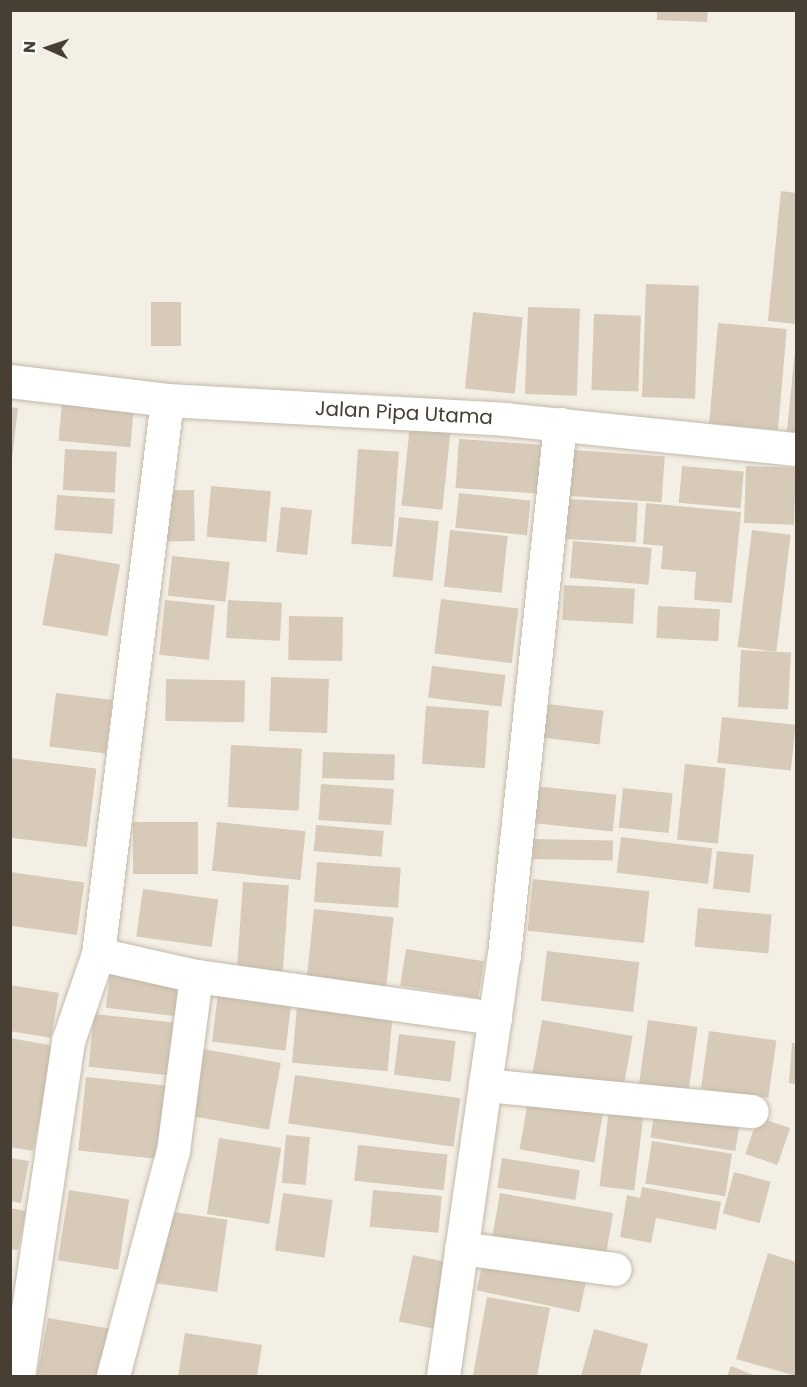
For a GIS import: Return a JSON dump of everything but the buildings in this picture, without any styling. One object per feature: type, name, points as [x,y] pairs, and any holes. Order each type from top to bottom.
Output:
[{"type":"street","name":"Jalan Pipa Utama","points":[[10,381],[167,400],[560,424],[796,449]]},
{"type":"street","points":[[18,1377],[68,1041],[98,954],[167,400]]},
{"type":"street","points":[[443,1377],[495,1018],[560,424]]},
{"type":"street","points":[[98,954],[196,976],[495,1018]]},
{"type":"street","points":[[113,1377],[173,1150],[196,976]]},
{"type":"street","points":[[485,1085],[752,1111]]},
{"type":"street","points":[[461,1248],[615,1269]]}]
